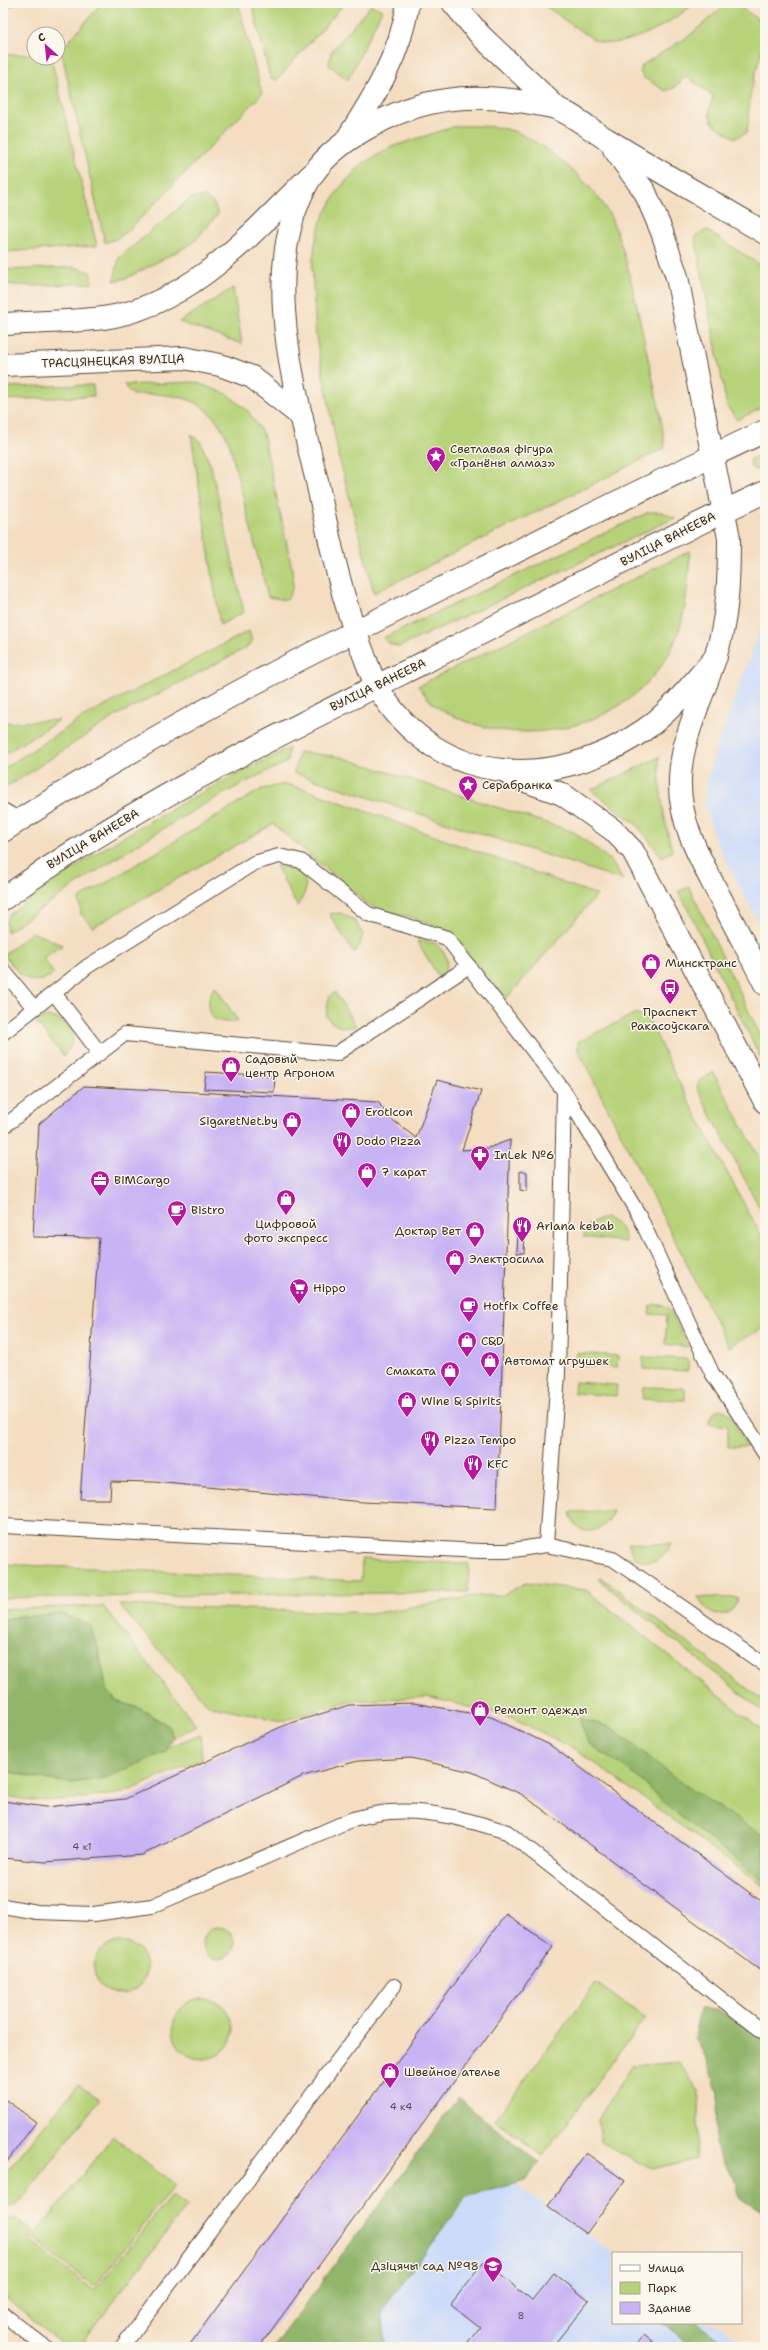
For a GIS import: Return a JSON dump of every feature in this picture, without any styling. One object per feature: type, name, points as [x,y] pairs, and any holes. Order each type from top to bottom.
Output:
[{"type":"main road","points":[[3,324],[103,318],[137,310],[171,294],[216,266],[345,142],[372,98],[400,41],[408,3]]},
{"type":"main road","points":[[453,3],[481,36],[557,108],[606,139],[765,233]]},
{"type":"main road","points":[[345,142],[414,106],[451,98],[497,99],[557,108]]},
{"type":"main road","points":[[606,139],[645,192],[662,232],[677,277],[729,538],[729,580],[725,618],[716,657],[684,749],[680,780],[684,815],[696,851],[765,984]]},
{"type":"main road","points":[[314,173],[294,215],[286,246],[282,288],[285,327],[302,418],[328,531],[354,631],[376,686],[394,712],[422,741],[447,755],[562,794],[613,830],[633,851],[765,1102]]},
{"type":"main road","name":"ТРАСЦЯНЕЦКАЯ ВУЛІЦА","points":[[3,365],[184,358],[220,365],[252,377],[302,418]]},
{"type":"main road","points":[[9,821],[186,721],[354,631],[712,455],[765,431]]},
{"type":"main road","name":"ВУЛІЦА ВАНЕЕВА","points":[[3,898],[51,864],[132,815],[289,729],[724,511],[765,492]]},
{"type":"main road","points":[[494,770],[541,771],[577,763],[616,748],[648,727],[680,697],[716,657]]},
{"type":"lane","points":[[3,1033],[88,966],[254,863],[279,856],[301,861],[368,914],[447,938],[564,1091],[639,1215],[712,1373],[765,1454]]},
{"type":"lane","points":[[3,1127],[99,1052],[125,1034],[336,1054],[469,966]]},
{"type":"lane","points":[[3,970],[34,1008]]},
{"type":"lane","points":[[54,993],[99,1052]]},
{"type":"lane","points":[[546,1545],[558,1373],[564,1091]]},
{"type":"lane","points":[[3,1526],[507,1551],[546,1545],[613,1559],[765,1665]]},
{"type":"lane","points":[[3,1906],[37,1912],[94,1914],[152,1906],[213,1881],[353,1819],[389,1812],[417,1812],[463,1818],[507,1832],[765,2033]]},
{"type":"lane","points":[[122,2347],[394,1986]]},
{"type":"lane","points":[[3,2314],[45,2347]]},
{"type":"shaded area","points":[[765,614],[765,936],[717,843],[705,806],[708,776],[715,753]]},
{"type":"shaded area","name":"Дзіцячы сад №98","points":[[502,2175],[613,2252],[612,2324],[716,2324],[750,2347],[354,2347],[449,2183]]},
{"type":"green space","points":[[102,3],[238,3],[262,94],[129,230],[118,238],[105,243],[65,66],[66,66],[66,44]]},
{"type":"green space","points":[[252,3],[345,3],[277,80],[270,78]]},
{"type":"green space","points":[[541,3],[695,3],[664,25],[650,32],[624,41],[611,43],[595,40]]},
{"type":"green space","points":[[727,3],[734,3],[765,24],[765,33],[750,97],[746,133],[735,138],[712,122],[710,117],[710,105],[713,96],[686,76],[674,88],[666,91],[643,77],[640,71],[642,65],[689,36]]},
{"type":"green space","points":[[371,5],[382,10],[348,80],[329,65],[331,52]]},
{"type":"green space","points":[[26,54],[26,66],[53,66],[97,246],[3,252],[3,55]]},
{"type":"green space","points":[[456,126],[486,126],[501,128],[516,132],[528,138],[542,146],[569,167],[582,179],[603,204],[616,230],[630,274],[658,406],[665,448],[374,593],[339,457],[316,337],[312,267],[315,244],[321,221],[338,190],[362,164],[391,147]]},
{"type":"green space","points":[[204,196],[214,204],[218,214],[193,243],[127,278],[114,281],[119,258],[191,198]]},
{"type":"green space","points":[[706,230],[765,268],[765,406],[737,420],[727,406],[695,237]]},
{"type":"green space","points":[[75,267],[90,272],[92,283],[32,286],[3,284],[3,270]]},
{"type":"green space","points":[[233,288],[242,344],[179,322]]},
{"type":"green space","points":[[195,382],[227,394],[248,411],[263,434],[292,568],[293,587],[287,600],[268,597],[229,442],[221,427],[212,415],[190,400],[164,395],[133,395],[124,385]]},
{"type":"green space","points":[[93,385],[94,396],[3,400],[3,387]]},
{"type":"green space","points":[[191,434],[200,441],[211,466],[244,612],[220,625]]},
{"type":"green space","points":[[765,452],[765,467],[754,470],[751,467],[750,460]]},
{"type":"green space","points":[[649,512],[662,512],[675,518],[399,647],[390,644],[383,638]]},
{"type":"green space","points":[[690,551],[685,606],[678,632],[667,657],[647,683],[622,704],[593,719],[562,728],[529,732],[496,729],[465,721],[436,706],[418,686]]},
{"type":"green space","points":[[249,631],[252,642],[244,649],[114,717],[15,782],[3,787],[3,769],[82,718]]},
{"type":"green space","points":[[59,720],[3,755],[3,723]]},
{"type":"green space","points":[[289,748],[287,762],[214,799],[143,841],[7,932],[6,922],[9,915],[75,867],[144,824]]},
{"type":"green space","points":[[299,752],[341,757],[574,832],[611,861],[623,880],[294,773]]},
{"type":"green space","points":[[659,757],[662,804],[672,851],[662,857],[636,824],[591,790]]},
{"type":"green space","points":[[286,784],[307,790],[597,895],[507,998],[448,931],[408,916],[386,912],[369,905],[273,824],[93,927],[81,915],[79,899],[262,789]]},
{"type":"green space","points":[[276,866],[294,870],[300,873],[304,878],[306,883],[305,890],[297,906]]},
{"type":"green space","points":[[689,887],[765,1045],[765,1067],[679,891]]},
{"type":"green space","points":[[341,913],[354,920],[363,934],[360,945],[354,953],[329,914]]},
{"type":"green space","points":[[32,932],[63,945],[43,958],[54,974],[37,981],[25,978],[4,955]]},
{"type":"green space","points":[[417,941],[435,943],[446,956],[446,969],[440,979]]},
{"type":"green space","points":[[215,986],[238,1021],[220,1021],[214,1019],[210,1014],[208,1002]]},
{"type":"green space","points":[[335,992],[356,1026],[343,1027],[336,1025],[326,1016],[329,997]]},
{"type":"green space","points":[[636,1013],[649,1020],[676,1077],[765,1243],[765,1327],[729,1347],[578,1050],[578,1042]]},
{"type":"green space","points":[[46,1017],[51,1017],[61,1021],[69,1027],[71,1031],[71,1046],[64,1056],[35,1021]]},
{"type":"green space","points":[[713,1072],[765,1168],[765,1218],[697,1088],[699,1082]]},
{"type":"green space","points":[[606,1218],[620,1227],[624,1233],[626,1242],[583,1237],[591,1223]]},
{"type":"green space","points":[[655,1304],[668,1307],[689,1347],[665,1344],[667,1315],[649,1314],[650,1306]]},
{"type":"green space","points":[[577,1353],[618,1356],[617,1368],[576,1365]]},
{"type":"green space","points":[[643,1357],[688,1359],[688,1371],[643,1369]]},
{"type":"green space","points":[[575,1382],[617,1385],[616,1396],[574,1393]]},
{"type":"green space","points":[[643,1387],[685,1388],[685,1400],[642,1399]]},
{"type":"green space","points":[[721,1409],[729,1413],[747,1447],[728,1447],[728,1426],[709,1424],[710,1418],[716,1410]]},
{"type":"green space","points":[[613,1511],[604,1525],[591,1531],[578,1527],[573,1521],[570,1512]]},
{"type":"green space","points":[[628,1543],[671,1544],[661,1558],[646,1561],[635,1558]]},
{"type":"green space","points":[[362,1559],[469,1564],[468,1592],[3,1598],[3,1564],[361,1581]]},
{"type":"green space","points":[[601,1577],[765,1702],[765,1713],[599,1580]]},
{"type":"green space","points":[[525,1583],[586,1590],[765,1732],[765,1887],[577,1750],[511,1717],[427,1697],[349,1701],[282,1721],[208,1705],[119,1605],[376,1613],[475,1596],[504,1595]]},
{"type":"green space","points":[[698,1597],[738,1598],[731,1611],[718,1614],[708,1610]]},
{"type":"green space","points":[[103,1606],[196,1725],[173,1738],[170,1727],[141,1709],[116,1701],[107,1690],[98,1648],[24,1615],[3,1619],[3,1609]]},
{"type":"green space","points":[[59,1613],[90,1625],[98,1648],[107,1690],[116,1701],[141,1709],[170,1727],[173,1738],[165,1752],[106,1778],[72,1783],[36,1778],[3,1770],[3,1619]]},
{"type":"green space","points":[[579,1718],[611,1727],[685,1785],[765,1837],[765,1882],[681,1817],[630,1771],[588,1743]]},
{"type":"green space","points":[[200,1734],[202,1759],[123,1793],[78,1799],[30,1801],[3,1795],[3,1770],[36,1778],[72,1783],[165,1752],[167,1748]]},
{"type":"green space","points":[[218,1927],[229,1932],[234,1943],[229,1954],[218,1959],[207,1954],[202,1943],[207,1932]]},
{"type":"green space","points":[[120,1942],[134,1946],[142,1954],[146,1968],[142,1982],[134,1990],[120,1994],[106,1990],[98,1982],[94,1968],[98,1954],[106,1946]]},
{"type":"green space","points":[[596,1983],[645,2018],[543,2156],[495,2120]]},
{"type":"green space","points":[[203,1999],[220,2004],[228,2012],[233,2029],[228,2046],[220,2054],[203,2059],[186,2054],[178,2046],[173,2029],[178,2012],[186,2004]]},
{"type":"green space","points":[[700,2009],[717,2009],[765,2037],[765,2214],[740,2198],[735,2178],[722,2161],[715,2144],[718,2094],[710,2068],[694,2037]]},
{"type":"green space","points":[[679,2062],[699,2092],[696,2158],[653,2169],[601,2142],[598,2120],[631,2066]]},
{"type":"green space","points":[[78,2085],[100,2099],[20,2202],[12,2206],[3,2204],[3,2168],[7,2171]]},
{"type":"green space","points":[[458,2098],[539,2163],[525,2181],[466,2197],[381,2311],[385,2347],[274,2347]]},
{"type":"green space","points":[[113,2136],[175,2185],[94,2287],[33,2238]]},
{"type":"green space","points":[[172,2195],[187,2206],[84,2340],[92,2347],[65,2347],[3,2296],[3,2216],[10,2220],[15,2218],[33,2232],[29,2240],[94,2291]]},
{"type":"green space","points":[[664,2324],[698,2324],[729,2347],[692,2347]]},
{"type":"building","points":[[3,3],[18,3],[3,8]]},
{"type":"building","points":[[206,1072],[275,1076],[274,1092],[204,1089]]},
{"type":"building","name":"Hippo","points":[[437,1080],[481,1091],[462,1150],[488,1148],[510,1140],[497,1508],[363,1502],[154,1482],[111,1481],[110,1499],[80,1499],[99,1238],[33,1237],[39,1124],[84,1086],[378,1102],[390,1118],[416,1138]]},
{"type":"building","points":[[520,1171],[527,1172],[527,1191],[520,1190]]},
{"type":"building","points":[[518,1232],[525,1232],[524,1253],[517,1253]]},
{"type":"building","points":[[414,1703],[491,1717],[550,1745],[765,1904],[765,1974],[523,1795],[472,1772],[411,1758],[358,1761],[303,1776],[142,1855],[45,1862],[3,1858],[3,1801],[46,1807],[125,1799],[285,1725],[349,1705]]},
{"type":"building","points":[[506,1914],[553,1947],[259,2347],[188,2347]]},
{"type":"building","points":[[3,2098],[36,2122],[3,2167]]},
{"type":"building","points":[[586,2153],[625,2181],[586,2234],[548,2206]]},
{"type":"building","points":[[484,2262],[532,2300],[554,2273],[589,2301],[552,2347],[464,2347],[480,2327],[451,2304]]},
{"type":"building","points":[[644,2335],[659,2347],[635,2347]]},
{"type":"place","name":"Светлавая фігура «Гранёны алмаз»","points":[[436,473]]},
{"type":"place","name":"Серабранка","points":[[468,802]]},
{"type":"place","name":"Минсктранс","points":[[651,980]]},
{"type":"place","name":"Праспект Ракасоўскага","points":[[670,1005]]},
{"type":"place","name":"Садовый центр Агроном","points":[[231,1083]]},
{"type":"place","name":"Eroticon","points":[[351,1129]]},
{"type":"place","name":"SigaretNet.by","points":[[292,1138]]},
{"type":"place","name":"Dodo Pizza","points":[[342,1158]]},
{"type":"place","name":"InLek №6","points":[[480,1172]]},
{"type":"place","name":"7 карат","points":[[367,1189]]},
{"type":"place","name":"BiMCargo","points":[[100,1197]]},
{"type":"place","name":"Цифровой фото экспресс","points":[[286,1216]]},
{"type":"place","name":"Bistro","points":[[177,1227]]},
{"type":"place","name":"Ariana kebab","points":[[522,1243]]},
{"type":"place","name":"Доктар Вет","points":[[475,1248]]},
{"type":"place","name":"Электросила","points":[[455,1276]]},
{"type":"place","name":"Hippo","points":[[299,1305]]},
{"type":"place","name":"Hotfix Coffee","points":[[469,1323]]},
{"type":"place","name":"C&D","points":[[467,1358]]},
{"type":"place","name":"Автомат игрушек","points":[[490,1378]]},
{"type":"place","name":"Смаката","points":[[450,1388]]},
{"type":"place","name":"Wine & Spirits","points":[[407,1418]]},
{"type":"place","name":"Pizza Tempo","points":[[430,1457]]},
{"type":"place","name":"KFC","points":[[473,1481]]},
{"type":"place","name":"Ремонт одежды","points":[[480,1727]]},
{"type":"place","name":"Швейное ателье","points":[[390,2089]]},
{"type":"place","name":"Дзіцячы сад №98","points":[[493,2283]]}]
